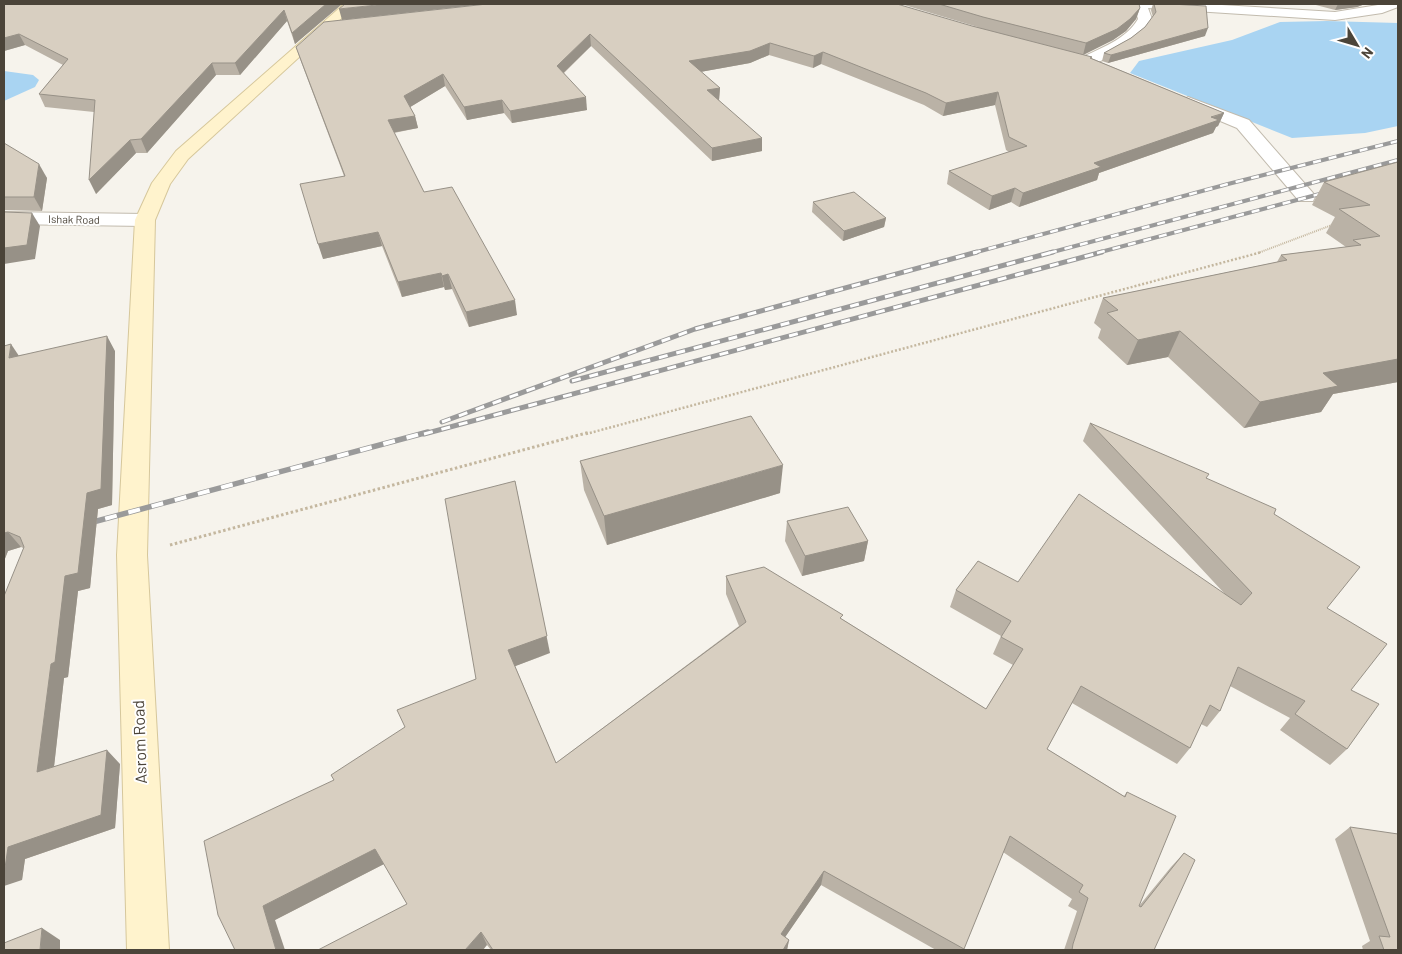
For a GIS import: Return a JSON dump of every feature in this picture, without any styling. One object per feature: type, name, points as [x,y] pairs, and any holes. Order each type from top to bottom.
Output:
[{"type":"street","points":[[145,220],[161,183],[182,155],[335,27],[351,4]]},
{"type":"street","points":[[1084,62],[1134,34],[1142,27],[1145,18],[1140,4]]},
{"type":"street","points":[[1148,4],[1335,16],[1382,9],[1394,4],[1398,5]]},
{"type":"street","points":[[1066,57],[1109,70]]},
{"type":"street","points":[[1172,95],[1243,124],[1306,197]]},
{"type":"street","name":"Ishak Road","points":[[4,218],[145,220]]},
{"type":"street","name":"Asrom Road","points":[[145,220],[132,545],[148,950]]},
{"type":"path","points":[[132,545],[1258,254],[1312,231],[1341,223]]},
{"type":"water","points":[[1280,22],[1398,23],[1398,126],[1365,133],[1292,138],[1130,73],[1139,61],[1232,40]]},
{"type":"water","points":[[4,71],[33,75],[39,80],[35,87],[4,101]]},
{"type":"building","points":[[4,4],[326,4],[292,33],[284,10],[235,63],[212,63],[141,139],[130,140],[89,180],[95,100],[39,94],[68,59],[19,34],[4,38]]},
{"type":"building","points":[[345,4],[386,4],[339,9]]},
{"type":"building","points":[[487,4],[897,4],[972,26],[1092,57],[1090,58],[1224,113],[1211,117],[1219,120],[1094,163],[1101,167],[1023,193],[1015,188],[992,196],[949,171],[1027,146],[1009,137],[998,92],[946,103],[926,93],[823,52],[814,56],[770,43],[750,51],[689,61],[720,88],[707,90],[762,138],[712,148],[590,34],[557,66],[586,97],[510,111],[502,100],[464,107],[443,74],[404,96],[415,116],[388,120],[424,192],[452,187],[515,300],[466,312],[448,274],[442,276],[441,273],[398,282],[378,232],[318,244],[300,184],[345,176],[296,47],[324,22]]},
{"type":"building","points":[[939,4],[1139,4],[1140,8],[1117,29],[1086,43]]},
{"type":"building","points":[[1154,4],[1206,6],[1208,28],[1111,55],[1104,53],[1131,38],[1145,27],[1156,12]]},
{"type":"building","points":[[4,143],[39,164],[34,197],[4,197]]},
{"type":"building","points":[[1398,162],[1398,359],[1323,373],[1338,386],[1260,402],[1180,331],[1138,340],[1107,313],[1118,310],[1103,298],[1287,260],[1281,255],[1361,245],[1353,240],[1380,236],[1339,209],[1370,205],[1324,182]]},
{"type":"building","points":[[854,192],[886,218],[844,231],[813,202]]},
{"type":"building","points":[[4,212],[32,213],[27,245],[4,248]]},
{"type":"building","points":[[107,336],[101,489],[87,493],[78,573],[65,576],[55,662],[51,664],[37,772],[107,750],[101,815],[8,847],[4,868],[4,596],[24,547],[20,537],[8,532],[4,533],[4,346],[11,344],[9,358]]},
{"type":"building","points":[[751,416],[783,465],[604,516],[580,461]]},
{"type":"building","points":[[1090,423],[1209,474],[1206,478],[1276,509],[1274,514],[1360,567],[1327,608],[1387,644],[1351,690],[1379,704],[1347,749],[1295,714],[1305,701],[1238,667],[1220,711],[1210,705],[1190,748],[1081,686],[1047,749],[1125,797],[1127,792],[1176,816],[1139,906],[1141,907],[1184,853],[1195,860],[1154,950],[1072,950],[1088,898],[1079,892],[1083,885],[1010,836],[964,949],[824,871],[781,934],[789,940],[783,950],[493,950],[481,932],[465,950],[318,950],[407,904],[375,849],[263,906],[276,950],[235,950],[218,915],[204,841],[334,780],[331,775],[405,727],[397,710],[476,679],[445,499],[515,481],[547,636],[508,650],[556,763],[746,622],[726,576],[764,567],[843,615],[840,618],[986,709],[1023,649],[1001,637],[1011,621],[956,590],[978,561],[1018,582],[1079,494],[1241,605],[1252,593]]},
{"type":"building","points":[[848,507],[868,541],[805,556],[787,521]]},
{"type":"building","points":[[1350,827],[1398,834],[1398,950],[1384,950],[1379,936],[1390,937]]},
{"type":"building","points":[[42,928],[40,950],[4,950],[4,943]]},
{"type":"railway","points":[[973,253],[1228,184],[1398,141]]},
{"type":"railway","points":[[1049,253],[1398,160]]},
{"type":"railway","points":[[1097,253],[1331,191]]},
{"type":"railway","points":[[442,422],[695,329],[977,252]]},
{"type":"railway","points":[[572,381],[1053,252]]},
{"type":"railway","points":[[424,434],[1102,252]]},
{"type":"railway","points":[[82,525],[428,432]]}]
